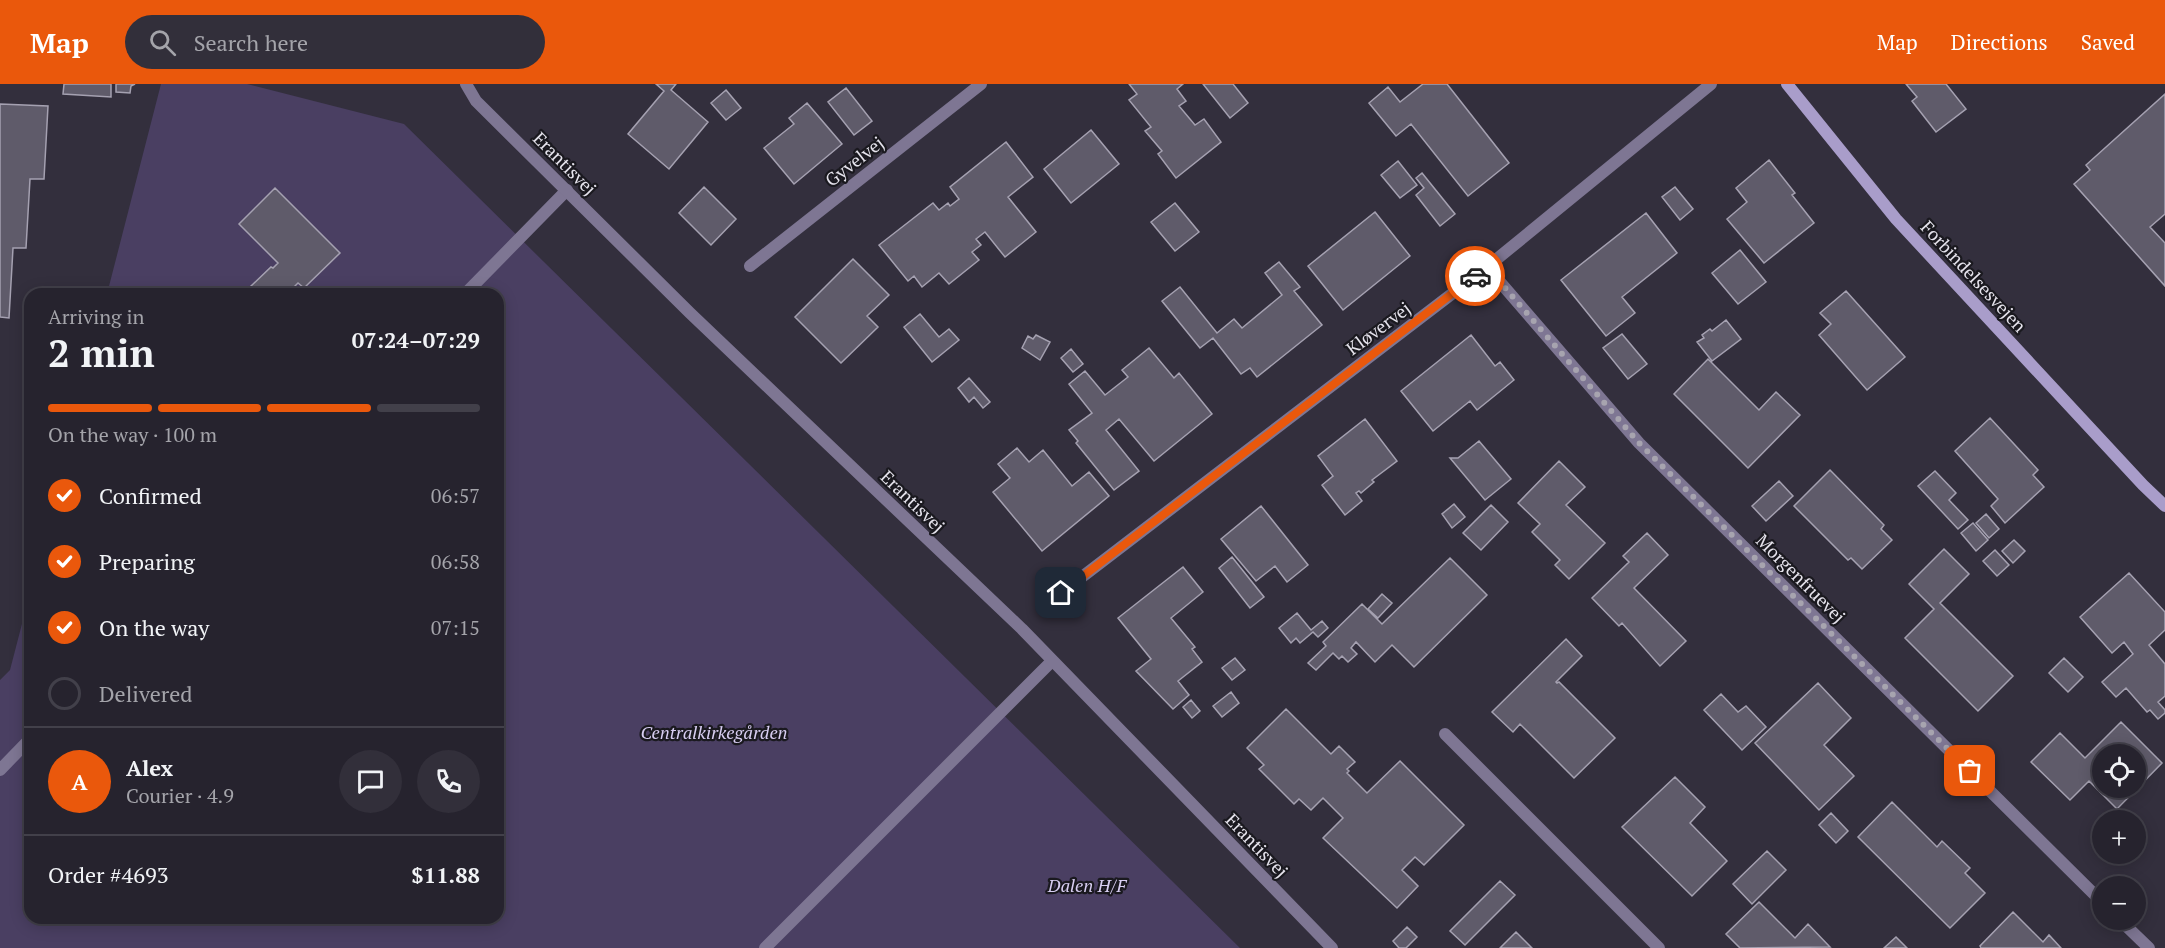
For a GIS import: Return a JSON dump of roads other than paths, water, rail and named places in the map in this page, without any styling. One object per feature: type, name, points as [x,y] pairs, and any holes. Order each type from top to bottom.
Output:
[{"type":"street","name":"Erantisvej","points":[[466,84],[477,101],[690,312],[1022,629],[1332,948]]},
{"type":"street","name":"Gyvelvej","points":[[750,266],[981,84]]},
{"type":"street","name":"Kløvervej","points":[[1061,593],[1487,267],[1711,84]]},
{"type":"street","name":"Forbindelsesvejen","points":[[1787,84],[1896,219],[2165,506]]},
{"type":"street","points":[[471,288],[567,190]]},
{"type":"street","name":"Morgenfruevej","points":[[1487,267],[1639,443],[2092,892]]},
{"type":"street","name":"Forbindelsesvejen","points":[[2143,485],[2165,513]]},
{"type":"street","points":[[765,948],[1052,662]]},
{"type":"street","points":[[1445,734],[1656,947]]},
{"type":"street","points":[[0,770],[24,745]]},
{"type":"street","points":[[2130,930],[2149,948]]},
{"type":"park label","name":"Centralkirkegården","points":[[714,732]]},
{"type":"park label","name":"Dalen H/F","points":[[1087,885]]}]
